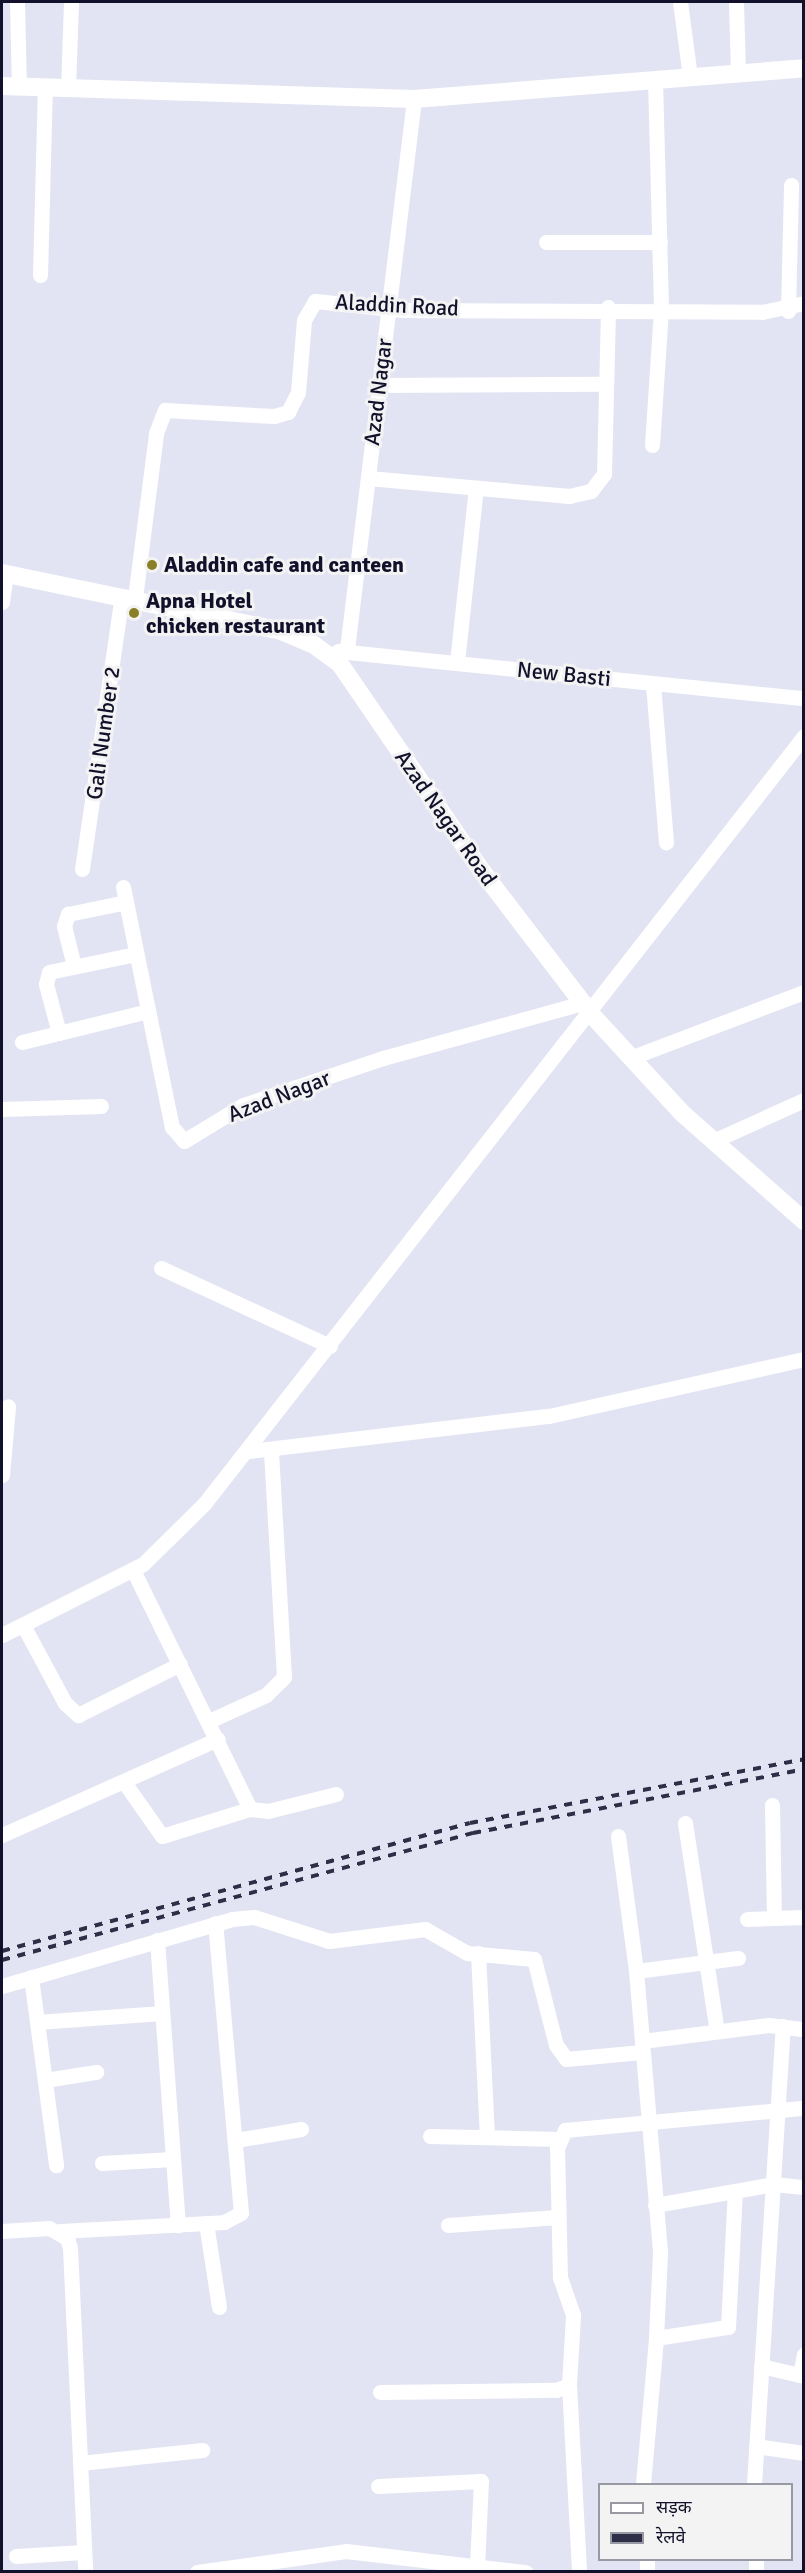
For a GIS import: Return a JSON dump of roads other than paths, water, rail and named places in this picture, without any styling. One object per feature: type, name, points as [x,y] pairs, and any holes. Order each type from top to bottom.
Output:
[{"type":"street","points":[[17,2],[10,87],[414,99],[804,68]]},
{"type":"street","points":[[68,89],[71,2]]},
{"type":"street","points":[[680,2],[690,77]]},
{"type":"street","points":[[736,2],[738,73]]},
{"type":"street","points":[[652,445],[661,308],[656,80]]},
{"type":"street","points":[[40,275],[45,88]]},
{"type":"street","name":"Azad Nagar","points":[[347,649],[414,99]]},
{"type":"street","points":[[788,310],[791,184]]},
{"type":"street","points":[[546,242],[660,242]]},
{"type":"street","name":"Aladdin Road","points":[[129,597],[156,433],[165,410],[274,416],[288,412],[298,392],[309,308],[328,301],[388,308],[608,307],[788,310],[804,303]]},
{"type":"street","points":[[368,478],[569,496],[591,491],[604,474],[608,307]]},
{"type":"street","points":[[379,385],[606,384]]},
{"type":"street","points":[[457,662],[476,488]]},
{"type":"street","points":[[2,602],[4,573]]},
{"type":"street","name":"Azad Nagar Road","points":[[4,573],[129,597],[281,631],[325,653],[357,687],[484,874],[587,1008],[630,1059],[713,1141],[804,1221]]},
{"type":"street","name":"Gali Number 2","points":[[82,869],[129,597]]},
{"type":"street","name":"New Basti","points":[[325,653],[347,649],[652,684],[804,698]]},
{"type":"street","points":[[652,684],[666,842]]},
{"type":"street","points":[[2,1635],[133,1570],[163,1547],[249,1451],[587,1008],[804,736]]},
{"type":"street","name":"Azad Nagar","points":[[123,886],[172,1127],[184,1141],[265,1098],[383,1058],[587,1008]]},
{"type":"street","points":[[74,966],[64,926],[68,914],[126,902]]},
{"type":"street","points":[[58,1033],[45,978],[74,966],[136,954]]},
{"type":"street","points":[[630,1059],[804,992]]},
{"type":"street","points":[[22,1042],[148,1011]]},
{"type":"street","points":[[713,1141],[804,1100]]},
{"type":"street","points":[[2,1109],[101,1106]]},
{"type":"street","points":[[161,1268],[330,1346]]},
{"type":"street","points":[[249,1451],[549,1416],[804,1359]]},
{"type":"street","points":[[2,1475],[8,1406]]},
{"type":"street","points":[[209,1721],[266,1695],[284,1677],[271,1449]]},
{"type":"street","points":[[133,1570],[218,1739],[250,1809]]},
{"type":"street","points":[[23,1625],[65,1703],[78,1715],[180,1664]]},
{"type":"street","points":[[2,1835],[218,1739]]},
{"type":"street","points":[[124,1782],[162,1836],[250,1809],[268,1811],[336,1794]]},
{"type":"street","points":[[772,1805],[774,1918]]},
{"type":"street","points":[[686,1823],[717,2031]]},
{"type":"street","points":[[618,1836],[636,1971],[660,2273],[644,2483]]},
{"type":"street","points":[[2,1986],[215,1923],[254,1917],[329,1941],[425,1929],[455,1950],[534,1959],[556,2045],[566,2059],[642,2047],[717,2031],[783,2026],[804,2029]]},
{"type":"street","points":[[747,1919],[804,1917]]},
{"type":"street","points":[[2,2231],[60,2231],[207,2223],[241,2213],[215,1923]]},
{"type":"street","points":[[157,1940],[178,2225]]},
{"type":"street","points":[[478,1953],[487,2137]]},
{"type":"street","points":[[636,1971],[738,1958]]},
{"type":"street","points":[[31,1977],[56,2166]]},
{"type":"street","points":[[37,2022],[162,2013]]},
{"type":"street","points":[[754,2483],[780,2109],[783,2026]]},
{"type":"street","points":[[45,2080],[96,2072]]},
{"type":"street","points":[[430,2136],[559,2139],[573,2126],[648,2122],[804,2108]]},
{"type":"street","points":[[236,2139],[301,2129]]},
{"type":"street","points":[[559,2139],[560,2278],[573,2315],[569,2385],[579,2571]]},
{"type":"street","points":[[102,2163],[173,2158]]},
{"type":"street","points":[[655,2205],[774,2184],[804,2187]]},
{"type":"street","points":[[656,2338],[728,2326],[735,2191]]},
{"type":"street","points":[[448,2225],[558,2217]]},
{"type":"street","points":[[207,2223],[219,2307]]},
{"type":"street","points":[[60,2231],[70,2248],[86,2571]]},
{"type":"street","points":[[761,2366],[802,2376],[804,2354]]},
{"type":"street","points":[[380,2392],[556,2390],[569,2385]]},
{"type":"street","points":[[756,2446],[804,2453]]},
{"type":"street","points":[[80,2463],[202,2450]]},
{"type":"street","points":[[378,2486],[481,2481],[477,2565]]},
{"type":"street","points":[[197,2571],[245,2567],[346,2551],[526,2571]]},
{"type":"street","points":[[16,2556],[84,2552]]},
{"type":"railway","points":[[2,1951],[470,1823],[804,1759]]},
{"type":"railway","points":[[2,1960],[473,1833],[804,1769]]},
{"type":"place","name":"Aladdin cafe and canteen","points":[[152,565]]},
{"type":"place","name":"Apna Hotel chicken restaurant","points":[[134,613]]}]
